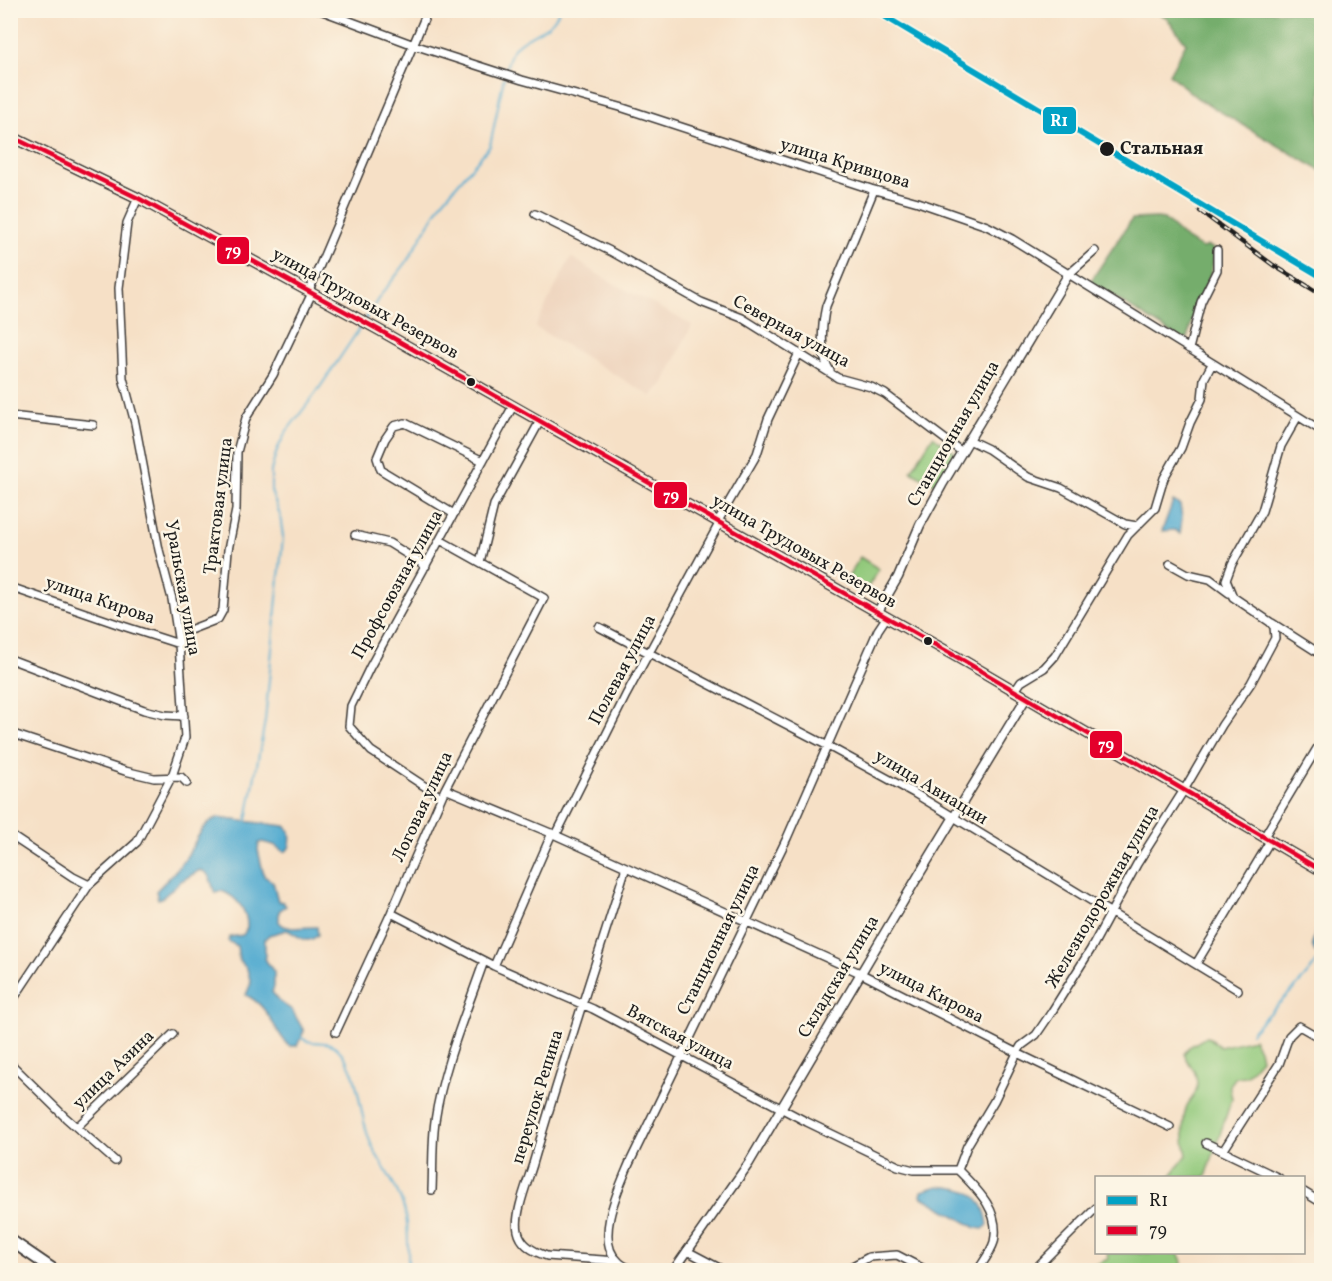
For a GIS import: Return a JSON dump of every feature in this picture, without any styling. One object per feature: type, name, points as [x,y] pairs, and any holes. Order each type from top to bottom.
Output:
[{"type":"highway","points":[[10,1240],[54,1270]]},
{"type":"main road","name":"улица Трудовых Резервов","points":[[10,136],[138,198],[346,311],[1015,691],[1322,871]]},
{"type":"street","name":"улица Кривцова","points":[[320,10],[414,45],[522,80],[620,107],[987,226],[1012,239],[1322,431]]},
{"type":"street","name":"Трактовая улица","points":[[179,644],[187,631],[218,619],[223,610],[228,550],[236,510],[237,452],[246,418],[273,375],[311,292],[428,10]]},
{"type":"street","points":[[834,375],[826,366],[824,317],[829,296],[874,190]]},
{"type":"street","name":"Уральская улица","points":[[11,1002],[89,885],[137,843],[172,776],[185,738],[179,644],[172,599],[159,550],[135,423],[123,378],[119,288],[128,222],[138,198]]},
{"type":"street","name":"Северная улица","points":[[535,214],[610,251],[701,302],[733,314],[843,380],[871,387],[885,394],[962,452]]},
{"type":"street","points":[[1189,349],[1201,302],[1217,270],[1217,250]]},
{"type":"street","points":[[1068,275],[1095,251]]},
{"type":"street","name":"Станционная улица","points":[[877,613],[898,577],[920,525],[1068,275]]},
{"type":"street","name":"Полевая улица","points":[[494,966],[554,834],[757,454],[768,419],[799,353]]},
{"type":"street","points":[[1015,691],[1021,682],[1044,668],[1059,651],[1128,535],[1155,508],[1164,478],[1181,448],[1202,399],[1204,379],[1212,364]]},
{"type":"street","name":"Профсоюзная улица","points":[[441,797],[371,752],[349,726],[351,706],[370,667],[513,406]]},
{"type":"street","points":[[10,416],[93,425]]},
{"type":"street","points":[[1233,597],[1228,589],[1227,575],[1262,511],[1281,446],[1298,416]]},
{"type":"street","points":[[440,540],[480,562],[495,505],[540,421]]},
{"type":"street","points":[[454,514],[381,470],[377,458],[385,439],[394,426],[405,423],[483,461]]},
{"type":"street","points":[[969,440],[988,449],[1028,477],[1061,488],[1125,524],[1137,526]]},
{"type":"street","points":[[356,536],[388,543],[426,566]]},
{"type":"street","name":"Логовая улица","points":[[336,1032],[441,797],[544,598],[480,562]]},
{"type":"street","points":[[1170,564],[1188,574],[1210,579],[1233,597],[1322,655]]},
{"type":"street","name":"улица Кирова","points":[[10,587],[179,644]]},
{"type":"street","name":"Станционная улица","points":[[617,1261],[611,1251],[609,1240],[611,1208],[629,1164],[746,921],[886,618]]},
{"type":"street","name":"Железнодорожная улица","points":[[958,1170],[967,1146],[994,1101],[1021,1046],[1036,1035],[1044,1024],[1091,949],[1137,864],[1222,725],[1251,683],[1273,644],[1276,632],[1270,622]]},
{"type":"street","name":"улица Авиации","points":[[599,627],[914,793],[1238,990]]},
{"type":"street","points":[[10,659],[144,710],[165,715],[184,716]]},
{"type":"street","name":"Складская улица","points":[[674,1270],[749,1163],[860,973],[1026,698]]},
{"type":"street","points":[[10,733],[125,771],[154,778],[181,777],[187,783]]},
{"type":"street","points":[[1196,964],[1322,740]]},
{"type":"street","name":"улица Кирова","points":[[445,789],[554,834],[860,973],[1170,1127]]},
{"type":"street","points":[[10,835],[89,885]]},
{"type":"street","name":"переулок Репина","points":[[617,1261],[547,1256],[528,1248],[520,1238],[518,1215],[626,867]]},
{"type":"street","name":"Вятская улица","points":[[391,913],[494,966],[583,1005],[781,1108],[906,1169],[958,1170]]},
{"type":"street","points":[[432,1190],[434,1129],[441,1089],[484,961]]},
{"type":"street","points":[[1223,1151],[1279,1064],[1288,1036],[1299,1026],[1322,1039]]},
{"type":"street","name":"улица Азина","points":[[77,1127],[173,1034]]},
{"type":"street","name":"улица Азина","points":[[10,1063],[115,1161]]},
{"type":"street","points":[[1206,1143],[1275,1176]]},
{"type":"street","points":[[958,1170],[988,1203],[992,1214],[994,1240],[978,1270]]},
{"type":"street","points":[[1305,1193],[1322,1203]]},
{"type":"street","points":[[1034,1270],[1095,1209]]},
{"type":"street","points":[[687,1251],[723,1270]]},
{"type":"street","points":[[838,1270],[847,1269],[869,1257],[897,1255],[926,1270]]},
{"type":"street","points":[[617,1261],[634,1270]]},
{"type":"shaded area","points":[[571,257],[604,278],[692,325],[663,384],[651,396],[535,327]]},
{"type":"green space","points":[[1152,11],[1321,11],[1321,171],[1197,98],[1169,74],[1186,43],[1166,17]]},
{"type":"green space","points":[[1132,219],[1164,219],[1186,239],[1202,248],[1208,246],[1214,249],[1211,271],[1194,313],[1188,338],[1182,340],[1090,282]]},
{"type":"green space","points":[[933,436],[956,453],[936,485],[911,471]]},
{"type":"green space","points":[[860,557],[879,569],[868,587],[862,589],[847,579]]},
{"type":"green space","points":[[1206,1037],[1220,1047],[1253,1039],[1259,1049],[1261,1059],[1246,1076],[1236,1077],[1231,1084],[1232,1098],[1206,1176],[1171,1176],[1187,1155],[1184,1132],[1185,1113],[1197,1087],[1195,1073],[1184,1054],[1189,1047]]},
{"type":"green space","points":[[1107,1254],[1178,1254],[1182,1261],[1181,1270],[1084,1270],[1108,1259]]},
{"type":"water","points":[[1173,501],[1180,505],[1182,518],[1180,534],[1175,530],[1162,531]]},
{"type":"water","points":[[217,818],[285,826],[290,831],[287,851],[284,852],[274,845],[262,842],[259,843],[258,850],[264,876],[273,882],[278,901],[283,902],[286,906],[279,911],[279,922],[292,928],[317,927],[318,935],[309,940],[302,939],[287,930],[269,935],[265,939],[265,959],[274,972],[272,992],[280,1002],[292,1010],[304,1031],[297,1046],[289,1046],[260,1005],[246,995],[251,983],[247,969],[239,960],[237,946],[228,941],[230,937],[243,935],[247,928],[246,916],[237,901],[222,891],[215,893],[209,876],[200,870],[158,899],[156,891],[185,859],[206,825]]},
{"type":"water","points":[[1321,910],[1321,953],[1319,954],[1315,952],[1312,945]]},
{"type":"water","points":[[938,1186],[972,1194],[982,1205],[988,1225],[983,1229],[976,1228],[921,1196],[922,1191]]},
{"type":"waterway","points":[[505,72],[511,54],[517,45],[552,22],[559,10]]},
{"type":"waterway","points":[[365,320],[380,296],[406,263],[442,202],[490,146],[504,77]]},
{"type":"waterway","points":[[246,825],[265,721],[283,537],[280,515],[271,491],[271,471],[277,450],[286,432],[316,393],[362,325]]},
{"type":"waterway","points":[[1251,1033],[1308,974],[1322,952]]},
{"type":"waterway","points":[[299,1036],[308,1041],[333,1045],[345,1058],[351,1070],[356,1082],[367,1134],[396,1188],[406,1216],[408,1270]]},
{"type":"railway","points":[[1200,211],[1273,265],[1322,295]]},
{"type":"transit line","name":"R1","points":[[874,10],[1322,277]]},
{"type":"transit line","name":"79","points":[[10,136],[138,198],[379,330],[964,661],[1322,871]]},
{"type":"place","name":"Стальная","points":[[1107,149]]}]
